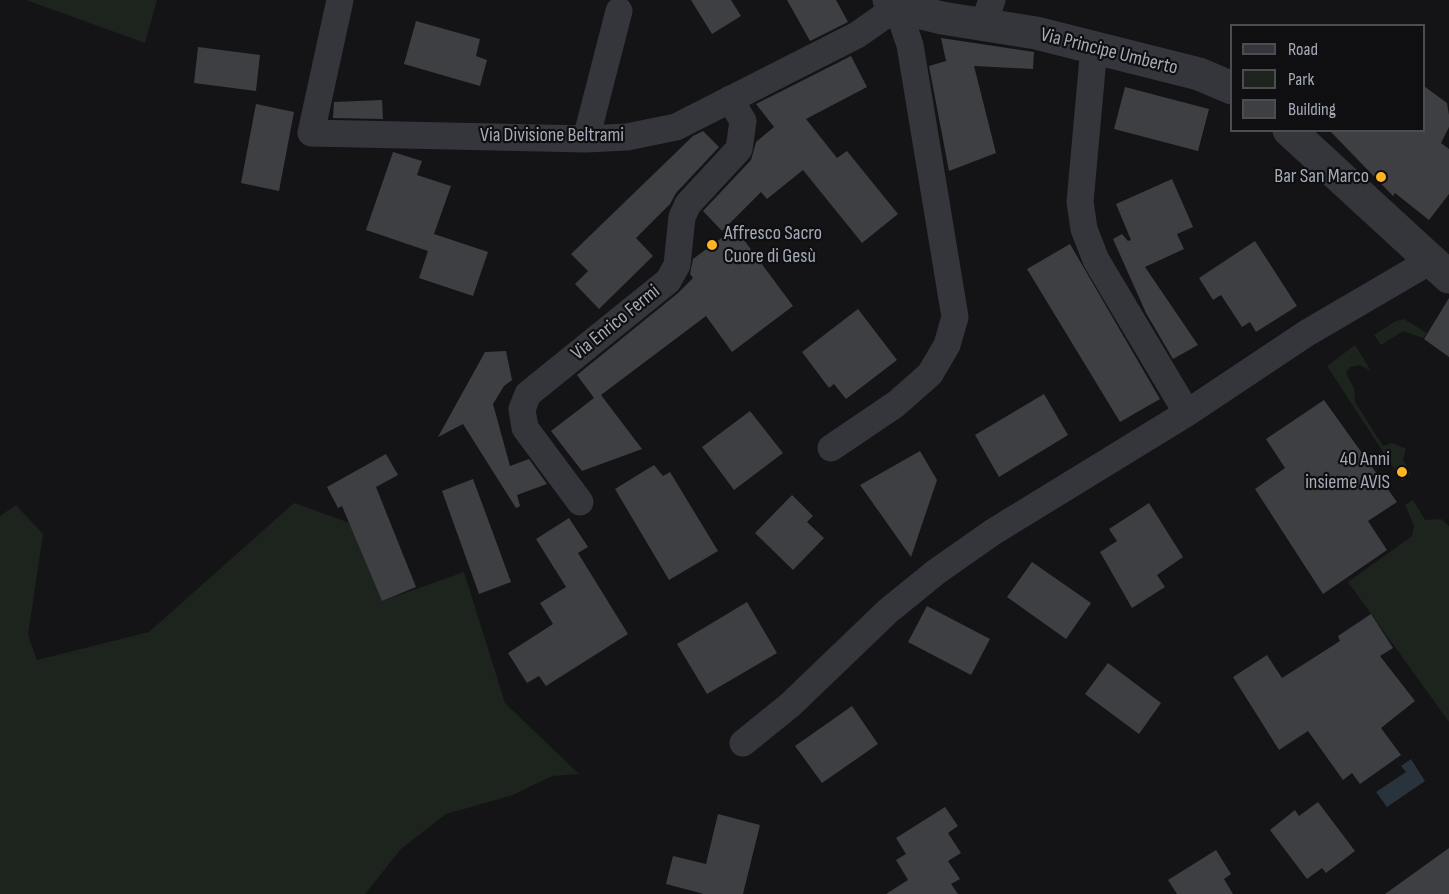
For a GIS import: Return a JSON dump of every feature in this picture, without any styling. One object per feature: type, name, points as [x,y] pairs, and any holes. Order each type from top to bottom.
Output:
[{"type":"street","name":"Via Divisione Beltrami","points":[[340,0],[311,133],[586,139],[627,137],[676,127],[856,35],[893,4]]},
{"type":"street","points":[[831,448],[896,404],[930,374],[947,345],[955,317],[910,45],[893,4]]},
{"type":"street","name":"Via Principe Umberto","points":[[893,4],[988,12],[1036,33],[1199,74],[1230,87]]},
{"type":"street","points":[[586,139],[619,11]]},
{"type":"street","points":[[1094,47],[1080,202],[1084,230],[1096,260],[1187,413]]},
{"type":"street","name":"Via Enrico Fermi","points":[[580,502],[525,428],[522,409],[528,394],[668,281],[677,264],[682,217],[688,204],[739,149],[743,121],[730,99]]},
{"type":"street","points":[[743,743],[790,705],[888,611],[936,572],[993,532],[1187,413],[1307,333],[1440,269],[1290,132]]},
{"type":"green space","points":[[26,0],[157,0],[145,43]]},
{"type":"green space","points":[[1404,319],[1427,333],[1423,338],[1403,331],[1381,345],[1374,335],[1396,321]]},
{"type":"green space","points":[[1355,345],[1371,371],[1360,365],[1350,367],[1346,373],[1354,388],[1355,402],[1383,446],[1392,443],[1406,449],[1403,460],[1411,474],[1402,481],[1327,366]]},
{"type":"green space","points":[[1413,500],[1425,520],[1441,519],[1449,526],[1449,722],[1348,582],[1412,536],[1414,526],[1405,505]]},
{"type":"green space","points":[[294,503],[350,523],[382,601],[464,572],[505,703],[579,774],[552,776],[513,795],[446,814],[401,849],[365,894],[0,894],[0,516],[16,505],[43,534],[28,635],[37,660],[149,632]]},
{"type":"shaded area","points":[[1411,759],[1425,781],[1387,807],[1376,792],[1406,772],[1401,766]]},
{"type":"building","points":[[691,0],[731,0],[741,16],[712,34]]},
{"type":"building","points":[[787,0],[836,0],[848,22],[810,41]]},
{"type":"building","points":[[416,21],[480,39],[476,56],[487,60],[480,86],[404,64]]},
{"type":"building","points":[[941,38],[1034,52],[1033,69],[974,66],[996,153],[949,171],[929,66],[946,61]]},
{"type":"building","points":[[198,47],[260,55],[256,91],[194,83]]},
{"type":"building","points":[[851,56],[867,87],[806,119],[837,158],[847,151],[898,214],[862,243],[803,170],[767,199],[761,192],[722,231],[703,211],[751,160],[756,142],[774,127],[756,104]]},
{"type":"building","points":[[1125,87],[1209,109],[1198,151],[1114,129]]},
{"type":"building","points":[[1425,87],[1447,103],[1449,127],[1441,143],[1449,149],[1449,194],[1429,220],[1395,193],[1393,196],[1331,132],[1425,132]]},
{"type":"building","points":[[382,100],[383,119],[333,118],[334,102]]},
{"type":"building","points":[[256,104],[294,112],[279,191],[241,183]]},
{"type":"building","points":[[703,131],[719,147],[676,193],[670,204],[636,238],[653,256],[599,309],[575,284],[588,271],[571,254],[693,136]]},
{"type":"building","points":[[393,152],[422,161],[417,175],[451,186],[434,234],[488,252],[473,296],[419,278],[428,251],[366,230]]},
{"type":"building","points":[[1172,179],[1193,227],[1177,234],[1184,249],[1145,267],[1198,345],[1173,359],[1146,313],[1113,239],[1122,234],[1128,241],[1131,240],[1116,204]]},
{"type":"building","points":[[735,228],[793,306],[732,352],[706,316],[601,395],[642,449],[582,471],[551,431],[594,398],[577,375],[678,293],[693,278],[690,274],[693,259]]},
{"type":"building","points":[[1255,241],[1297,306],[1256,332],[1250,322],[1242,327],[1221,295],[1213,300],[1199,278]]},
{"type":"building","points":[[1070,244],[1160,399],[1120,422],[1027,269]]},
{"type":"building","points":[[1449,298],[1449,357],[1424,339]]},
{"type":"building","points":[[858,309],[897,360],[846,399],[834,384],[829,388],[802,352]]},
{"type":"building","points":[[506,351],[512,380],[504,386],[493,404],[510,466],[529,459],[547,484],[517,495],[520,506],[516,508],[463,424],[438,437],[485,352]]},
{"type":"building","points":[[1044,394],[1068,435],[999,477],[975,435]]},
{"type":"building","points":[[1324,400],[1397,502],[1368,521],[1387,550],[1323,594],[1255,489],[1285,468],[1266,439]]},
{"type":"building","points":[[750,411],[783,453],[734,490],[702,447]]},
{"type":"building","points":[[920,451],[937,480],[911,557],[860,485]]},
{"type":"building","points":[[386,454],[398,475],[376,487],[416,587],[382,601],[342,506],[338,508],[327,487]]},
{"type":"building","points":[[654,465],[663,476],[670,472],[718,551],[669,580],[615,489]]},
{"type":"building","points":[[473,479],[511,582],[479,594],[442,491]]},
{"type":"building","points":[[792,495],[813,516],[807,522],[824,538],[793,570],[755,533]]},
{"type":"building","points":[[1149,503],[1183,557],[1157,575],[1165,587],[1132,608],[1100,552],[1117,541],[1109,529]]},
{"type":"building","points":[[569,518],[588,547],[578,553],[628,634],[546,686],[539,676],[527,683],[508,653],[553,624],[540,603],[566,587],[536,539]]},
{"type":"building","points":[[1032,562],[1091,603],[1066,639],[1007,597]]},
{"type":"building","points":[[747,602],[777,653],[707,694],[677,644]]},
{"type":"building","points":[[927,606],[990,639],[971,675],[908,642]]},
{"type":"building","points":[[1371,614],[1393,648],[1380,656],[1415,701],[1381,728],[1401,755],[1360,784],[1352,773],[1343,780],[1308,731],[1279,750],[1233,677],[1267,655],[1282,678],[1340,641],[1338,636]]},
{"type":"building","points":[[1108,663],[1161,703],[1139,734],[1085,694]]},
{"type":"building","points":[[852,706],[878,744],[822,783],[795,746]]},
{"type":"building","points":[[1318,802],[1355,851],[1326,873],[1322,868],[1307,879],[1270,830],[1295,810],[1299,816]]},
{"type":"building","points":[[945,807],[958,826],[948,833],[961,853],[948,861],[960,879],[951,884],[958,894],[886,894],[908,880],[896,860],[906,854],[896,838]]},
{"type":"building","points":[[718,814],[760,825],[743,894],[704,894],[666,884],[673,856],[706,864]]},
{"type":"building","points":[[1449,848],[1449,894],[1385,894]]},
{"type":"building","points":[[1216,850],[1231,874],[1224,879],[1233,894],[1177,894],[1168,880]]},
{"type":"place","name":"Bar San Marco","points":[[1381,177]]},
{"type":"place","name":"Affresco Sacro Cuore di Gesù","points":[[712,245]]},
{"type":"place","name":"40 Anni insieme AVIS","points":[[1402,472]]}]
